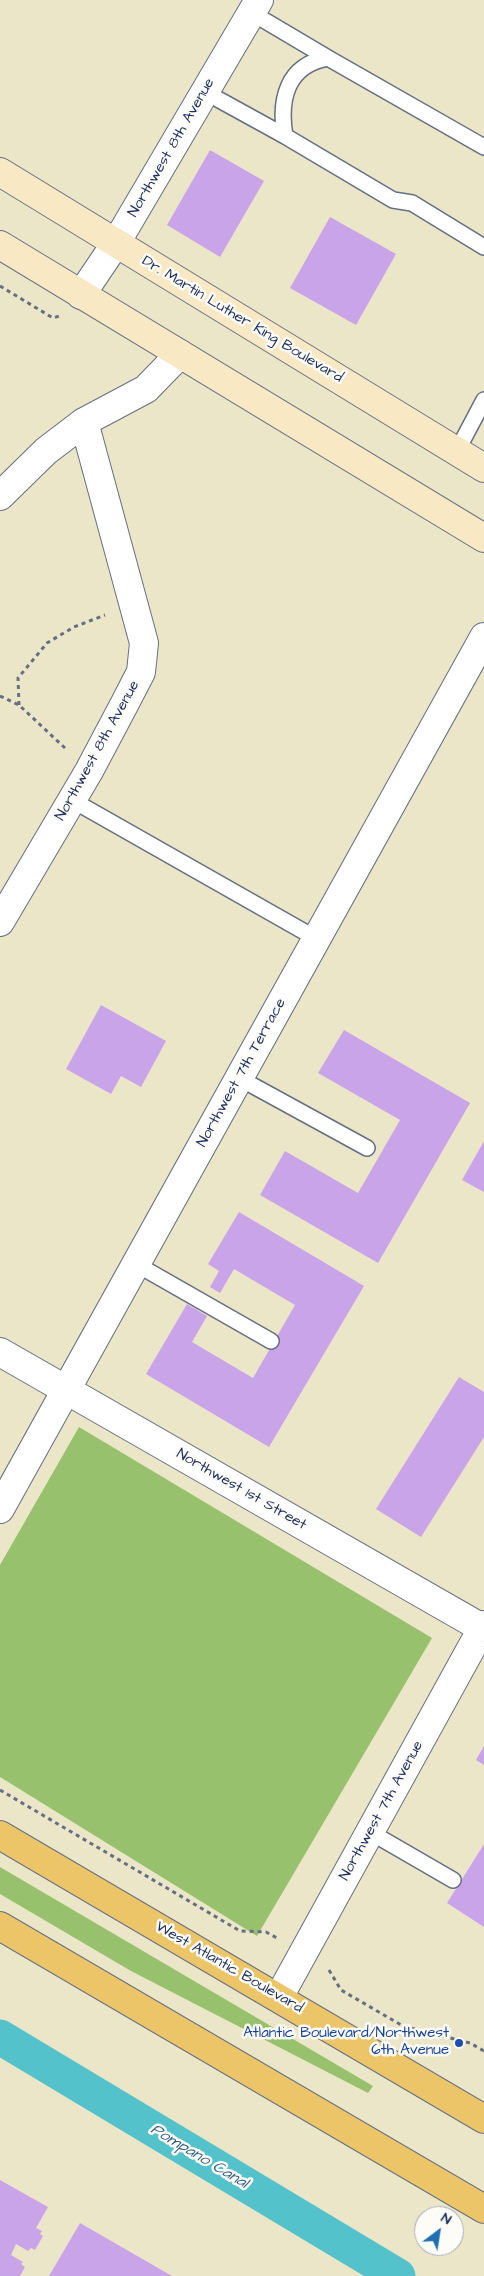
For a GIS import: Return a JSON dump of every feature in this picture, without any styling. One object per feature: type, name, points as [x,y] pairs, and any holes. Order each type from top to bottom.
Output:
[{"type":"main road","name":"Dr. Martin Luther King Boulevard","points":[[0,172],[484,468]]},
{"type":"main road","points":[[0,245],[484,538]]},
{"type":"main road","name":"West Atlantic Boulevard","points":[[0,1834],[484,2119]]},
{"type":"main road","points":[[0,1926],[484,2209]]},
{"type":"street","name":"Northwest 8th Avenue","points":[[81,295],[116,243],[256,6]]},
{"type":"street","points":[[0,496],[46,452],[84,422],[146,389],[180,354]]},
{"type":"street","name":"Northwest 8th Avenue","points":[[0,922],[89,771],[141,672],[144,644],[84,422]]},
{"type":"street","name":"Northwest 7th Terrace","points":[[1,1506],[484,637]]},
{"type":"street","name":"Northwest 1st Street","points":[[0,1352],[483,1627]]},
{"type":"street","name":"Northwest 7th Avenue","points":[[279,1997],[483,1627]]},
{"type":"lane","points":[[256,6],[328,58],[484,147]]},
{"type":"lane","points":[[285,136],[281,116],[282,105],[290,83],[317,60],[328,58]]},
{"type":"lane","points":[[205,92],[285,136],[393,200],[412,203],[484,247]]},
{"type":"lane","points":[[457,451],[484,400]]},
{"type":"lane","points":[[72,800],[317,939]]},
{"type":"lane","points":[[239,1078],[367,1148]]},
{"type":"lane","points":[[136,1264],[271,1342]]},
{"type":"lane","points":[[370,1832],[453,1880]]},
{"type":"path","points":[[19,705],[18,678],[47,643],[74,627],[133,604]]},
{"type":"path","points":[[0,696],[19,705],[89,771]]},
{"type":"path","points":[[0,1790],[240,1931],[266,1932],[303,1953],[328,1968],[341,1990],[403,2026],[470,2043],[484,2051]]},
{"type":"green space","points":[[79,1427],[432,1638],[257,1936],[0,1777],[0,1565]]},
{"type":"green space","points":[[0,1867],[373,2086],[368,2093],[131,1971],[0,1894]]},
{"type":"building","points":[[210,150],[264,181],[220,257],[167,225]]},
{"type":"building","points":[[330,217],[396,254],[356,325],[290,288]]},
{"type":"building","points":[[101,1005],[166,1041],[141,1087],[121,1076],[111,1094],[66,1069]]},
{"type":"building","points":[[344,1030],[470,1103],[378,1263],[260,1195],[285,1151],[358,1193],[400,1120],[318,1073]]},
{"type":"building","points":[[484,1141],[484,1192],[462,1180]]},
{"type":"building","points":[[239,1212],[364,1286],[269,1447],[146,1374],[187,1304],[207,1316],[192,1342],[253,1378],[295,1305],[234,1269],[220,1293],[210,1287],[219,1271],[208,1264]]},
{"type":"building","points":[[459,1377],[484,1392],[484,1437],[421,1537],[376,1509]]},
{"type":"building","points":[[484,1746],[484,1765],[476,1760]]},
{"type":"building","points":[[484,1844],[484,1927],[447,1903]]},
{"type":"building","points":[[0,2180],[48,2207],[36,2228],[42,2231],[40,2234],[43,2236],[35,2250],[31,2248],[28,2251],[16,2244],[11,2255],[23,2262],[21,2264],[25,2267],[20,2276],[0,2276]]},
{"type":"building","points":[[80,2223],[172,2276],[49,2276]]},
{"type":"waterway","name":"Pompano Canal","points":[[0,2037],[398,2276]]},
{"type":"place","name":"Atlantic Boulevard/Northwest 6th Avenue","points":[[459,2043]]}]
